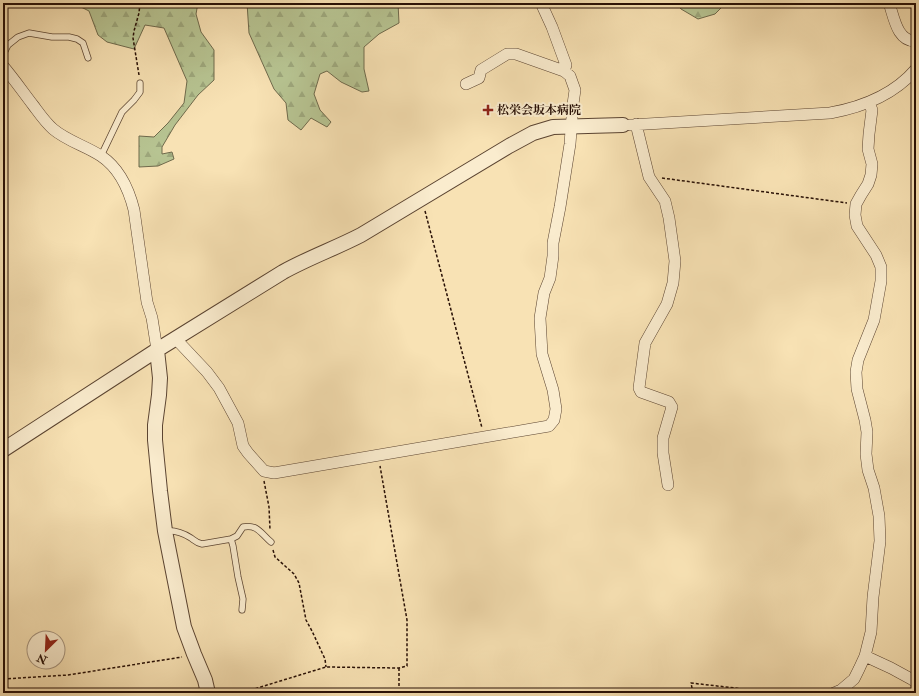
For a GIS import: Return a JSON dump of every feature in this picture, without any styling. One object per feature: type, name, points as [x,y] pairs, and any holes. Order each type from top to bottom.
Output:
[{"type":"street","points":[[542,3],[566,65],[564,71]]},
{"type":"street","points":[[890,3],[899,32],[905,39],[916,41]]},
{"type":"street","points":[[175,338],[207,372],[219,388],[238,423],[243,446],[264,471],[274,473],[549,426],[554,420],[556,409],[553,390],[542,354],[540,318],[544,293],[550,278],[553,243],[570,144],[575,90],[570,76],[564,71],[516,54],[507,54],[480,70],[479,78],[466,84]]},
{"type":"street","points":[[3,66],[41,116],[54,129],[101,156],[110,164],[119,174],[130,196],[134,210],[147,302],[152,318],[160,378],[155,425],[155,440],[165,531],[184,627],[205,680],[208,693]]},
{"type":"street","points":[[3,450],[175,338],[283,272],[302,262],[362,236],[509,146],[533,133],[552,127],[629,125],[830,113],[869,103],[884,96],[899,86],[916,69]]},
{"type":"street","points":[[834,693],[841,690],[854,679],[865,656],[871,632],[873,597],[880,541],[880,516],[874,488],[868,470],[866,454],[868,432],[857,389],[856,372],[858,360],[874,320],[881,281],[881,267],[876,255],[857,226],[856,215],[856,204],[868,184],[871,175],[872,164],[868,149],[872,110],[869,103]]},
{"type":"street","points":[[629,125],[650,177],[665,201],[670,218],[675,260],[673,283],[667,304],[645,343],[639,388],[641,392],[669,402],[672,406],[663,438],[663,453],[668,485]]},
{"type":"street","points":[[865,656],[891,668],[916,683]]},
{"type":"lane","points":[[3,55],[8,45],[18,37],[29,33],[76,39],[83,43],[88,58]]},
{"type":"lane","points":[[101,156],[122,112],[140,92],[140,83]]},
{"type":"lane","points":[[165,531],[172,530],[179,532],[202,544],[231,539],[237,536],[243,527],[248,526],[262,532],[271,542]]},
{"type":"lane","points":[[231,539],[243,599],[242,610]]},
{"type":"path","points":[[140,3],[133,38],[140,83]]},
{"type":"path","points":[[650,177],[856,204]]},
{"type":"path","points":[[419,201],[424,207],[485,437]]},
{"type":"path","points":[[241,693],[326,666],[399,668],[407,666],[407,620],[378,456]]},
{"type":"path","points":[[264,471],[263,477],[269,507],[271,542],[275,557],[294,574],[299,583],[306,620],[325,659],[326,666]]},
{"type":"path","points":[[3,679],[68,675],[187,657],[194,654]]},
{"type":"path","points":[[399,668],[399,693]]},
{"type":"path","points":[[693,693],[691,683],[779,693]]},
{"type":"green space","points":[[73,3],[198,3],[196,14],[201,32],[214,50],[214,80],[198,95],[175,125],[162,147],[162,154],[172,152],[174,159],[158,166],[139,167],[139,136],[154,137],[168,123],[184,103],[187,81],[164,28],[145,25],[134,49],[107,42],[98,35],[89,11]]},
{"type":"green space","points":[[247,3],[398,3],[399,23],[379,34],[364,47],[364,69],[369,91],[362,92],[341,82],[327,71],[320,74],[314,94],[320,110],[331,122],[327,127],[311,118],[301,130],[288,120],[286,103],[274,89],[249,33]]},
{"type":"green space","points":[[676,3],[726,3],[715,14],[698,19],[681,9]]},
{"type":"place","name":"松栄会坂本病院","points":[[488,110]]}]
